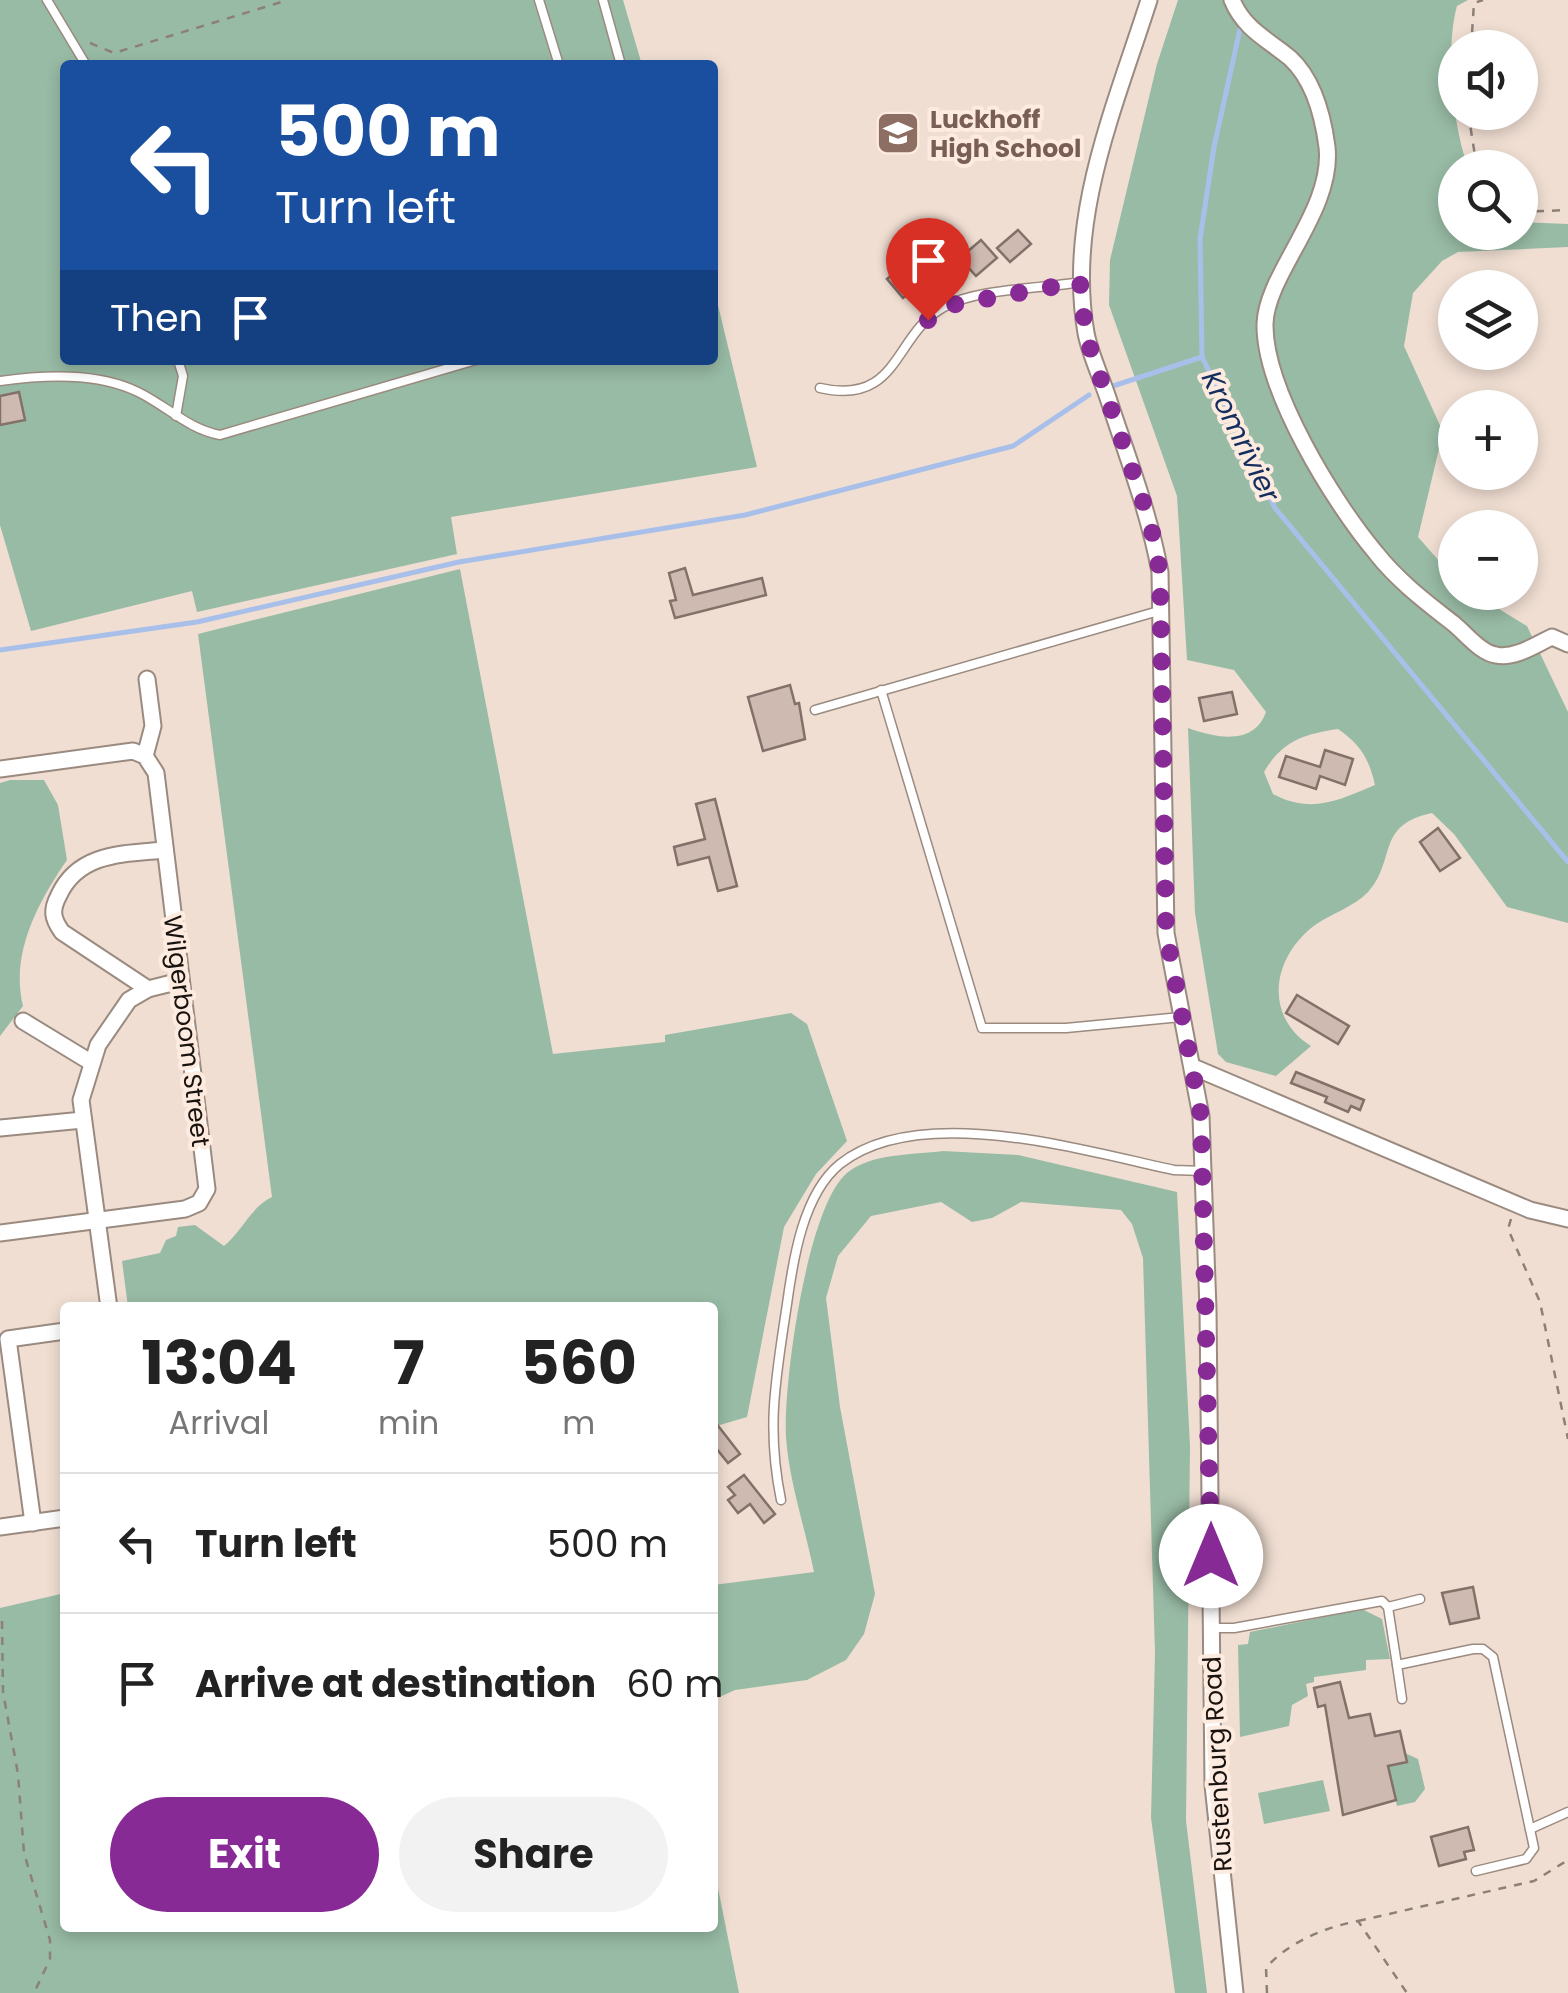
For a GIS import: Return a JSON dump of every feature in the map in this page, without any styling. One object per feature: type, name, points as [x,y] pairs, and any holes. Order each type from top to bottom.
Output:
[{"type":"street","name":"Rustenburg Road","points":[[1150,0],[1092,188],[1084,222],[1080,282],[1086,336],[1150,522],[1162,610],[1164,896],[1181,1017],[1193,1068],[1203,1171],[1212,1785],[1235,1993]]},
{"type":"street","points":[[1232,0],[1246,24],[1293,61],[1307,80],[1318,101],[1328,151],[1323,183],[1307,227],[1267,311],[1271,364],[1289,419],[1377,554],[1406,586],[1491,655],[1510,656],[1552,637],[1568,644]]},
{"type":"street","name":"Wilgerboom Street","points":[[97,1222],[185,1209],[200,1203],[207,1188],[156,773],[145,756],[153,726],[147,679]]},
{"type":"street","points":[[0,769],[116,750],[145,756]]},
{"type":"street","points":[[148,989],[62,932],[54,920],[53,907],[63,886],[79,867],[94,860],[165,850]]},
{"type":"street","points":[[108,1302],[80,1100],[98,1045],[128,1000],[148,989],[180,982]]},
{"type":"street","points":[[23,1021],[92,1064]]},
{"type":"street","points":[[1193,1068],[1530,1210],[1568,1219]]},
{"type":"street","points":[[0,1128],[83,1120]]},
{"type":"street","points":[[0,1233],[97,1222]]},
{"type":"street","points":[[33,1522],[8,1339],[60,1332]]},
{"type":"street","points":[[0,1527],[60,1519]]},
{"type":"lane","points":[[47,0],[83,60]]},
{"type":"lane","points":[[538,0],[557,60]]},
{"type":"lane","points":[[603,0],[619,60]]},
{"type":"lane","points":[[820,388],[842,393],[882,378],[898,364],[919,328],[945,306],[1080,282]]},
{"type":"lane","points":[[176,416],[182,376],[179,365]]},
{"type":"lane","points":[[0,382],[62,377],[104,381],[137,391],[199,431],[220,435],[459,365]]},
{"type":"lane","points":[[815,710],[1162,610]]},
{"type":"lane","points":[[881,690],[982,1028],[1066,1028],[1181,1017]]},
{"type":"lane","points":[[781,1500],[770,1421],[790,1280],[809,1214],[839,1165],[868,1149],[919,1137],[997,1133],[1174,1170],[1203,1171]]},
{"type":"lane","points":[[1210,1628],[1234,1628],[1372,1601],[1388,1606],[1420,1599]]},
{"type":"lane","points":[[1388,1606],[1402,1698]]},
{"type":"lane","points":[[1397,1665],[1483,1648],[1493,1657],[1534,1848],[1530,1857],[1476,1871]]},
{"type":"lane","points":[[1530,1829],[1568,1812]]},
{"type":"path","points":[[75,45],[90,42],[114,53],[288,0]]},
{"type":"path","points":[[1472,30],[1474,4],[1483,0]]},
{"type":"path","points":[[1538,211],[1568,210]]},
{"type":"path","points":[[1530,1210],[1512,1217],[1508,1229],[1540,1302],[1568,1439]]},
{"type":"path","points":[[2,1620],[3,1692],[18,1774],[24,1853],[50,1940],[50,1959],[34,1993]]},
{"type":"path","points":[[1266,1993],[1266,1968],[1274,1958],[1314,1934],[1534,1881],[1568,1860]]},
{"type":"path","points":[[1358,1921],[1407,1993]]},
{"type":"green space","points":[[0,0],[623,0],[641,60],[60,60],[60,365],[718,365],[718,305],[757,467],[451,517],[457,554],[197,612],[192,591],[31,631],[0,525]]},
{"type":"green space","points":[[1178,0],[1468,0],[1457,6],[1453,30],[1438,30],[1438,130],[1459,130],[1463,150],[1438,150],[1438,250],[1502,250],[1458,252],[1442,261],[1413,293],[1404,346],[1438,421],[1438,453],[1418,537],[1438,560],[1438,610],[1501,610],[1527,626],[1568,712],[1568,923],[1507,907],[1454,834],[1432,813],[1414,819],[1394,835],[1377,880],[1368,892],[1315,925],[1289,953],[1282,969],[1280,1003],[1285,1019],[1311,1046],[1276,1076],[1226,1062],[1218,1054],[1195,913],[1188,728],[1222,736],[1243,735],[1260,723],[1266,712],[1234,670],[1187,660],[1177,496],[1109,305],[1110,260],[1157,64]],"holes":[[[1338,729],[1363,753],[1375,785],[1324,803],[1300,803],[1273,794],[1264,772],[1286,746]]]},
{"type":"green space","points":[[1538,223],[1568,224],[1568,247],[1538,248]]},
{"type":"green space","points":[[460,569],[553,1054],[665,1042],[665,1035],[791,1013],[807,1024],[847,1141],[816,1174],[784,1227],[747,1417],[718,1426],[718,1302],[127,1302],[122,1261],[160,1253],[166,1240],[176,1236],[178,1227],[195,1225],[224,1246],[272,1197],[198,634]]},
{"type":"green space","points":[[44,780],[58,805],[67,860],[29,929],[20,967],[23,1006],[0,1036],[0,783]]},
{"type":"green space","points":[[943,1151],[1018,1155],[1177,1192],[1190,1446],[1186,1821],[1207,1993],[1175,1993],[1151,1818],[1155,1653],[1143,1258],[1132,1224],[1121,1210],[1021,1202],[992,1218],[972,1222],[941,1202],[871,1216],[838,1256],[826,1298],[840,1407],[875,1594],[864,1634],[846,1660],[807,1680],[735,1690],[718,1698],[718,1584],[814,1572],[786,1437],[800,1298],[820,1221],[833,1192],[857,1166],[893,1156]]},
{"type":"green space","points":[[60,1594],[60,1932],[718,1932],[718,1888],[739,1993],[0,1993],[0,1608]]},
{"type":"green space","points":[[1362,1609],[1382,1619],[1390,1659],[1366,1660],[1366,1670],[1314,1677],[1314,1682],[1306,1684],[1308,1696],[1292,1705],[1289,1726],[1240,1737],[1238,1645],[1248,1644],[1250,1632]]},
{"type":"green space","points":[[1405,1753],[1418,1759],[1425,1789],[1415,1802],[1397,1806],[1388,1766],[1406,1762]]},
{"type":"green space","points":[[1323,1780],[1330,1811],[1264,1824],[1258,1793]]},
{"type":"building","points":[[1018,230],[1031,244],[1010,262],[997,248]]},
{"type":"building","points":[[981,240],[997,258],[976,276],[960,258]]},
{"type":"building","points":[[945,251],[960,269],[939,287],[924,269]]},
{"type":"building","points":[[908,262],[924,280],[903,298],[887,279]]},
{"type":"building","points":[[19,392],[25,420],[0,425],[0,396]]},
{"type":"building","points":[[685,568],[693,595],[762,578],[766,595],[675,618],[670,601],[676,600],[669,573]]},
{"type":"building","points":[[790,685],[795,704],[799,703],[805,739],[763,751],[748,697]]},
{"type":"building","points":[[1232,692],[1237,714],[1204,721],[1199,698]]},
{"type":"building","points":[[1325,750],[1353,759],[1345,785],[1320,776],[1316,789],[1279,777],[1286,756],[1320,767]]},
{"type":"building","points":[[715,799],[737,886],[718,891],[709,857],[678,865],[674,847],[705,839],[696,804]]},
{"type":"building","points":[[1438,828],[1460,858],[1440,871],[1420,842]]},
{"type":"building","points":[[1297,995],[1349,1026],[1338,1044],[1286,1013]]},
{"type":"building","points":[[1296,1072],[1364,1100],[1360,1110],[1351,1106],[1348,1112],[1325,1102],[1327,1097],[1291,1083]]},
{"type":"building","points":[[718,1426],[740,1454],[728,1463],[718,1450]]},
{"type":"building","points":[[744,1475],[775,1514],[764,1523],[750,1504],[738,1513],[728,1500],[735,1495],[728,1487]]},
{"type":"building","points":[[1473,1587],[1479,1618],[1450,1624],[1442,1593]]},
{"type":"building","points":[[1340,1682],[1349,1718],[1370,1714],[1375,1736],[1400,1731],[1407,1762],[1388,1766],[1396,1800],[1343,1815],[1325,1705],[1318,1707],[1314,1688]]},
{"type":"building","points":[[1468,1827],[1474,1850],[1464,1852],[1466,1859],[1439,1866],[1431,1837]]},
{"type":"waterway","name":"Kromrivier","points":[[1240,29],[1214,147],[1200,239],[1202,357],[1275,508],[1568,862]]},
{"type":"waterway","points":[[1113,386],[1202,357]]},
{"type":"waterway","points":[[0,650],[197,622],[459,562],[745,515],[1013,446],[1089,395]]},
{"type":"place","name":"Luckhoff High School","points":[[898,133]]},
{"type":"route","points":[[928,320],[945,306],[994,294],[1080,282],[1086,336],[1150,522],[1160,572],[1162,610],[1161,822],[1166,932],[1201,1116],[1211,1556]]}]
